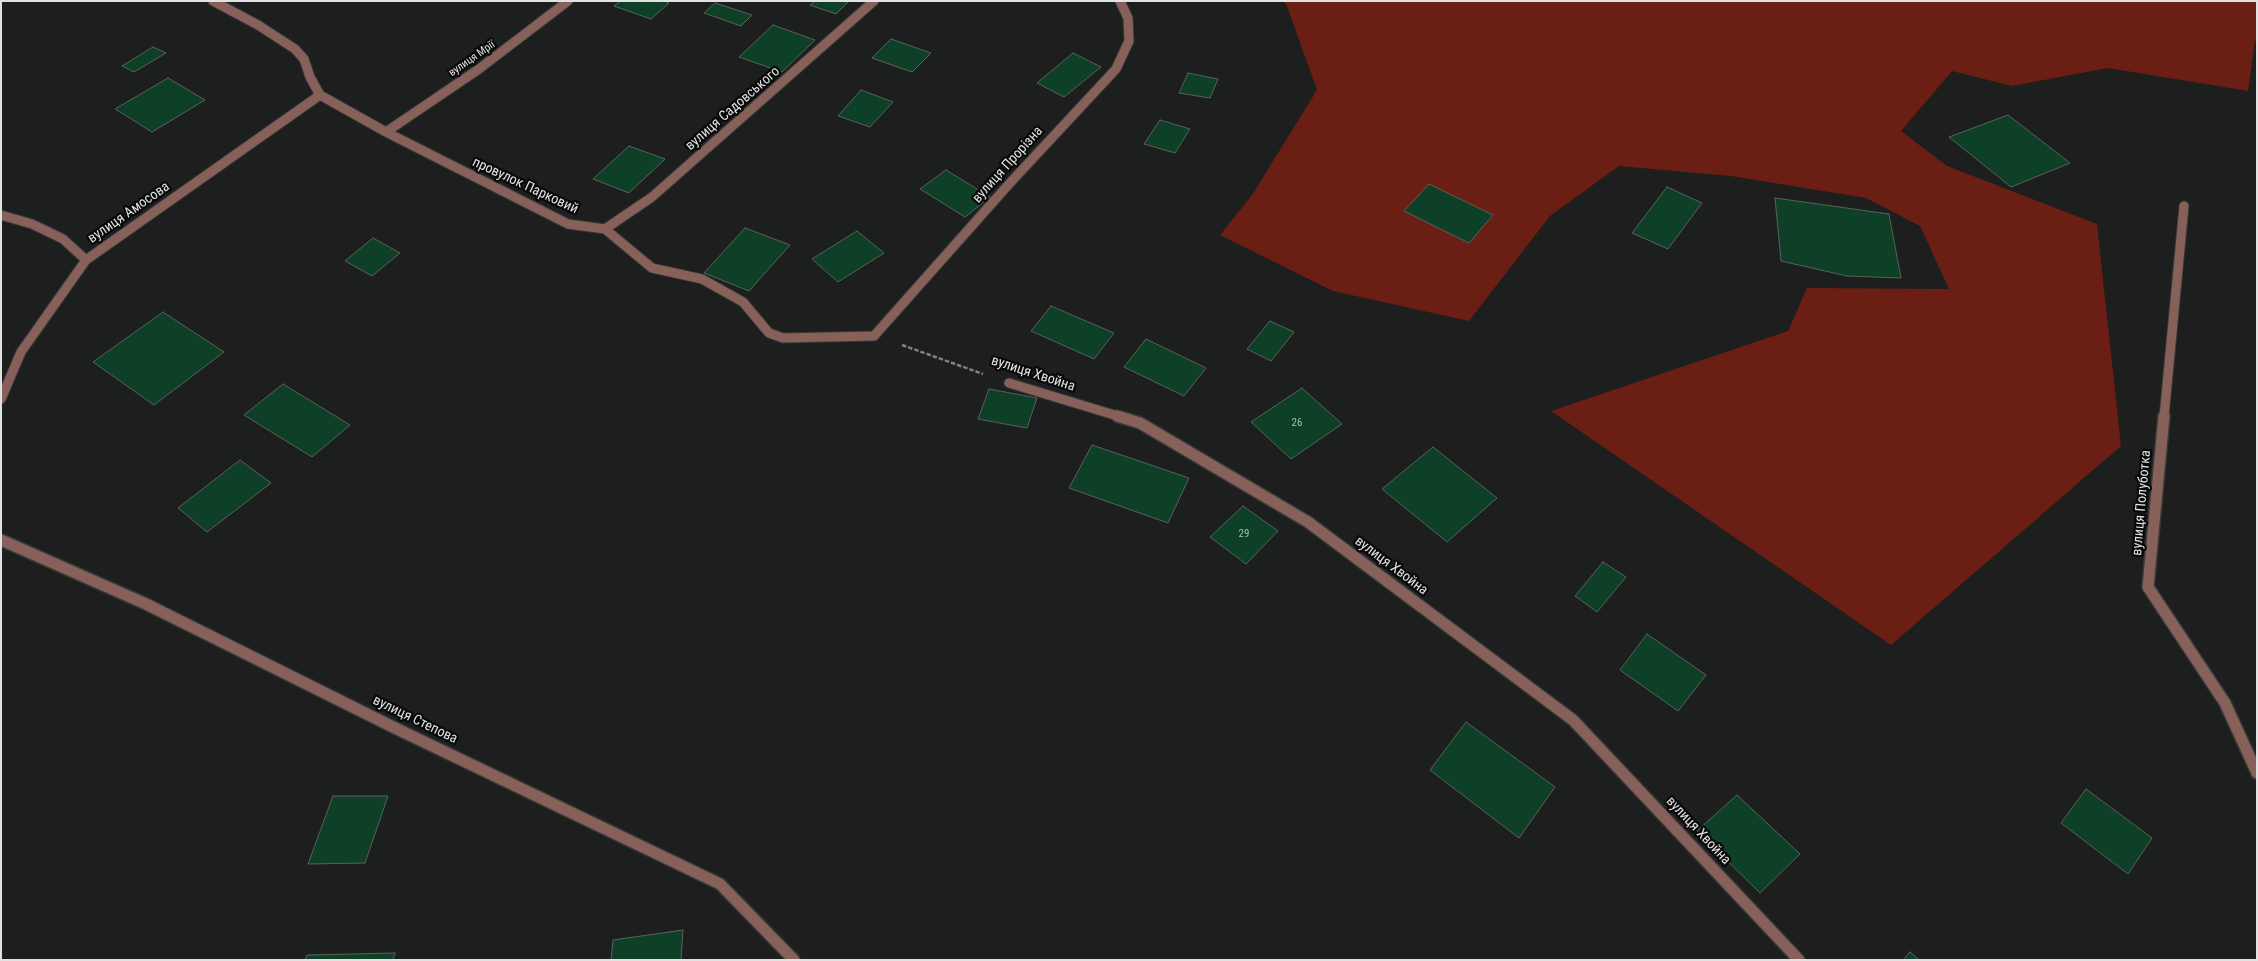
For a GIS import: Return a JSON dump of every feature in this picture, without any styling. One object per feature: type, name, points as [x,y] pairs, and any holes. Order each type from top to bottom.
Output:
[{"type":"street","points":[[213,1],[258,25],[295,49],[304,59],[310,77],[320,95]]},
{"type":"street","name":"вулиця Мрії","points":[[386,132],[479,68],[568,1]]},
{"type":"street","name":"вулиця Садовського","points":[[605,229],[652,197],[874,1]]},
{"type":"street","name":"вулиця Прорізна","points":[[874,336],[1009,184],[1116,69],[1129,41],[1128,18],[1120,1]]},
{"type":"street","name":"провулок Парковий","points":[[320,95],[386,132],[568,224],[605,229]]},
{"type":"street","name":"вулиця Амосова","points":[[1,399],[21,352],[86,260],[320,95]]},
{"type":"street","name":"вулиця Полуботка","points":[[2184,206],[2148,587],[2225,703],[2257,773]]},
{"type":"street","points":[[1,215],[32,224],[63,239],[86,260]]},
{"type":"street","points":[[605,229],[652,268],[702,279],[743,302],[769,333],[784,338],[874,336]]},
{"type":"street","name":"вулиця Хвойна","points":[[1010,384],[1140,423],[1308,522],[1573,720],[1799,960]]},
{"type":"street","name":"вулиця Степова","points":[[1,540],[146,604],[386,723],[720,884],[794,960]]},
{"type":"path","name":"вулиця Хвойна","points":[[874,336],[1010,384]]},
{"type":"shaded area","points":[[1283,1],[2257,1],[2257,41],[2255,41],[2248,91],[2108,68],[2012,86],[1952,71],[1901,131],[1947,166],[2097,224],[2121,446],[1891,645],[1551,411],[1788,331],[1807,288],[1949,289],[1920,226],[1866,198],[1731,176],[1619,166],[1550,216],[1469,321],[1333,291],[1220,235],[1252,195],[1317,90],[1287,6]]},
{"type":"building","points":[[620,1],[664,1],[669,3],[651,19],[614,6]]},
{"type":"building","points":[[815,1],[849,1],[836,14],[810,5]]},
{"type":"building","points":[[715,3],[752,15],[741,26],[704,13]]},
{"type":"building","points":[[773,25],[815,40],[782,72],[739,57]]},
{"type":"building","points":[[891,39],[931,53],[912,72],[872,58]]},
{"type":"building","points":[[153,47],[166,53],[134,72],[122,66]]},
{"type":"building","points":[[1073,53],[1101,67],[1064,97],[1037,83]]},
{"type":"building","points":[[1188,73],[1218,79],[1210,98],[1179,93]]},
{"type":"building","points":[[168,78],[205,100],[152,132],[115,109]]},
{"type":"building","points":[[861,90],[893,102],[870,127],[838,116]]},
{"type":"building","points":[[2008,115],[2070,163],[2011,187],[1949,137]]},
{"type":"building","points":[[1160,120],[1190,129],[1175,153],[1144,144]]},
{"type":"building","points":[[629,146],[665,159],[629,193],[593,179]]},
{"type":"building","points":[[946,170],[990,197],[965,217],[920,189]]},
{"type":"building","points":[[1429,184],[1493,215],[1469,243],[1404,211]]},
{"type":"building","points":[[1667,187],[1702,203],[1668,249],[1632,233]]},
{"type":"building","points":[[1775,198],[1889,214],[1901,278],[1847,276],[1781,261]]},
{"type":"building","points":[[745,228],[790,245],[749,291],[704,273]]},
{"type":"building","points":[[857,231],[884,253],[838,282],[812,259]]},
{"type":"building","points":[[373,238],[400,253],[372,276],[345,261]]},
{"type":"building","points":[[1051,306],[1114,333],[1094,359],[1031,331]]},
{"type":"building","points":[[163,312],[224,352],[154,405],[93,362]]},
{"type":"building","points":[[1270,321],[1294,332],[1271,361],[1247,349]]},
{"type":"building","points":[[1146,339],[1206,368],[1184,396],[1124,367]]},
{"type":"building","points":[[283,384],[350,425],[312,457],[244,415]]},
{"type":"building","points":[[1302,388],[1342,424],[1291,459],[1251,422]]},
{"type":"building","points":[[989,389],[1037,398],[1027,428],[978,419]]},
{"type":"building","points":[[1092,445],[1189,478],[1168,523],[1069,488]]},
{"type":"building","points":[[1433,447],[1497,498],[1447,542],[1382,489]]},
{"type":"building","points":[[240,460],[271,483],[207,532],[178,508]]},
{"type":"building","points":[[1243,506],[1278,531],[1246,564],[1210,537]]},
{"type":"building","points":[[1603,562],[1626,577],[1597,612],[1575,596]]},
{"type":"building","points":[[1647,634],[1706,675],[1678,711],[1620,670]]},
{"type":"building","points":[[1466,722],[1555,787],[1519,838],[1430,770]]},
{"type":"building","points":[[2086,789],[2152,838],[2128,874],[2061,823]]},
{"type":"building","points":[[1737,795],[1800,854],[1760,893],[1697,831]]},
{"type":"building","points":[[333,796],[388,796],[365,863],[308,864]]},
{"type":"building","points":[[683,930],[681,960],[611,960],[613,940]]},
{"type":"building","points":[[1910,952],[1919,960],[1903,960]]},
{"type":"building","points":[[395,953],[393,960],[305,960],[307,955]]}]
